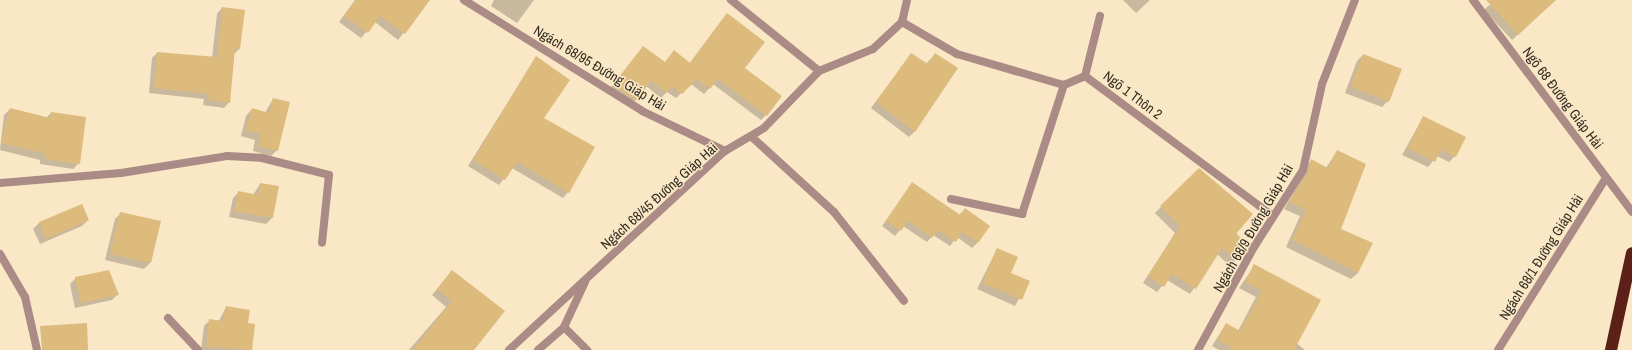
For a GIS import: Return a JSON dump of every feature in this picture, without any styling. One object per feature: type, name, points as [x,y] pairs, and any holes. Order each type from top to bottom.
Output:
[{"type":"highway","points":[[1611,350],[1632,254]]},
{"type":"street","name":"Ngách 68/95 Đường Giáp Hải","points":[[464,0],[642,111],[726,152]]},
{"type":"street","points":[[731,0],[819,71]]},
{"type":"street","points":[[906,0],[902,22],[957,54],[1064,85],[1022,214],[950,199]]},
{"type":"street","name":"Ngách 68/9 Đường Giáp Hải","points":[[1198,350],[1273,216],[1303,170],[1322,84],[1354,0]]},
{"type":"street","name":"Ngõ 68 Đường Giáp Hải","points":[[1474,0],[1632,212]]},
{"type":"street","points":[[1085,76],[1100,16]]},
{"type":"street","name":"Ngách 68/45 Đường Giáp Hải","points":[[509,350],[726,152],[753,138],[819,71],[872,49],[902,22]]},
{"type":"street","name":"Ngõ 1 Thôn 2","points":[[1064,85],[1085,76],[1273,216]]},
{"type":"street","points":[[753,138],[834,212],[904,301]]},
{"type":"street","points":[[0,184],[121,173],[227,156],[262,158],[329,175],[322,243]]},
{"type":"street","name":"Ngách 68/1 Đường Giáp Hải","points":[[1498,350],[1606,178]]},
{"type":"street","points":[[0,254],[25,297],[37,350]]},
{"type":"street","name":"Ngách 68/45 Đường Giáp Hải","points":[[538,350],[564,327],[587,278]]},
{"type":"street","points":[[168,318],[198,350]]},
{"type":"street","points":[[564,327],[587,350]]},
{"type":"building","points":[[356,0],[430,0],[405,34],[380,16],[368,33],[344,16]]},
{"type":"building","points":[[1486,0],[1556,0],[1518,35]]},
{"type":"building","points":[[222,7],[245,10],[240,49],[235,48],[230,103],[208,100],[209,94],[154,88],[157,52],[217,57]]},
{"type":"building","points":[[727,13],[765,42],[745,68],[782,96],[767,116],[718,79],[710,89],[697,79],[682,94],[672,86],[667,93],[651,81],[636,101],[613,85],[643,46],[665,62],[674,50],[690,63]]},
{"type":"building","points":[[911,53],[928,64],[935,53],[958,68],[915,132],[876,102]]},
{"type":"building","points":[[1363,54],[1402,69],[1389,102],[1351,87]]},
{"type":"building","points":[[536,56],[570,80],[544,118],[595,147],[569,193],[517,162],[505,180],[473,160]]},
{"type":"building","points":[[273,98],[290,102],[278,151],[258,146],[261,134],[246,130],[252,108],[269,113]]},
{"type":"building","points":[[10,108],[50,118],[51,112],[86,117],[80,164],[45,159],[46,154],[1,143]]},
{"type":"building","points":[[1423,116],[1466,137],[1456,157],[1441,150],[1435,162],[1408,148]]},
{"type":"building","points":[[1337,150],[1366,164],[1341,229],[1373,243],[1358,273],[1292,240],[1306,210],[1290,202],[1291,198],[1308,173],[1311,159],[1328,168]]},
{"type":"building","points":[[1199,168],[1253,214],[1236,234],[1249,245],[1237,260],[1222,248],[1196,289],[1172,274],[1164,287],[1148,276],[1180,226],[1160,206]]},
{"type":"building","points":[[912,182],[960,215],[965,208],[990,226],[978,243],[962,232],[956,242],[938,230],[932,238],[908,221],[901,231],[886,221]]},
{"type":"building","points":[[260,183],[279,186],[273,218],[234,211],[238,191],[258,195]]},
{"type":"building","points":[[82,204],[89,220],[46,239],[39,222]]},
{"type":"building","points":[[120,212],[161,221],[151,263],[110,254]]},
{"type":"building","points":[[997,248],[1018,257],[1011,273],[1030,281],[1022,300],[982,283]]},
{"type":"building","points":[[1254,264],[1321,300],[1294,350],[1229,350],[1231,347],[1217,340],[1226,323],[1240,331],[1262,291],[1245,282]]},
{"type":"building","points":[[109,270],[119,295],[81,303],[75,277]]},
{"type":"building","points":[[452,270],[505,311],[474,350],[413,350],[452,301],[437,289]]},
{"type":"building","points":[[226,306],[250,310],[248,323],[255,324],[252,350],[206,347],[209,319],[223,321]]},
{"type":"building","points":[[87,323],[88,350],[42,350],[40,326]]}]
